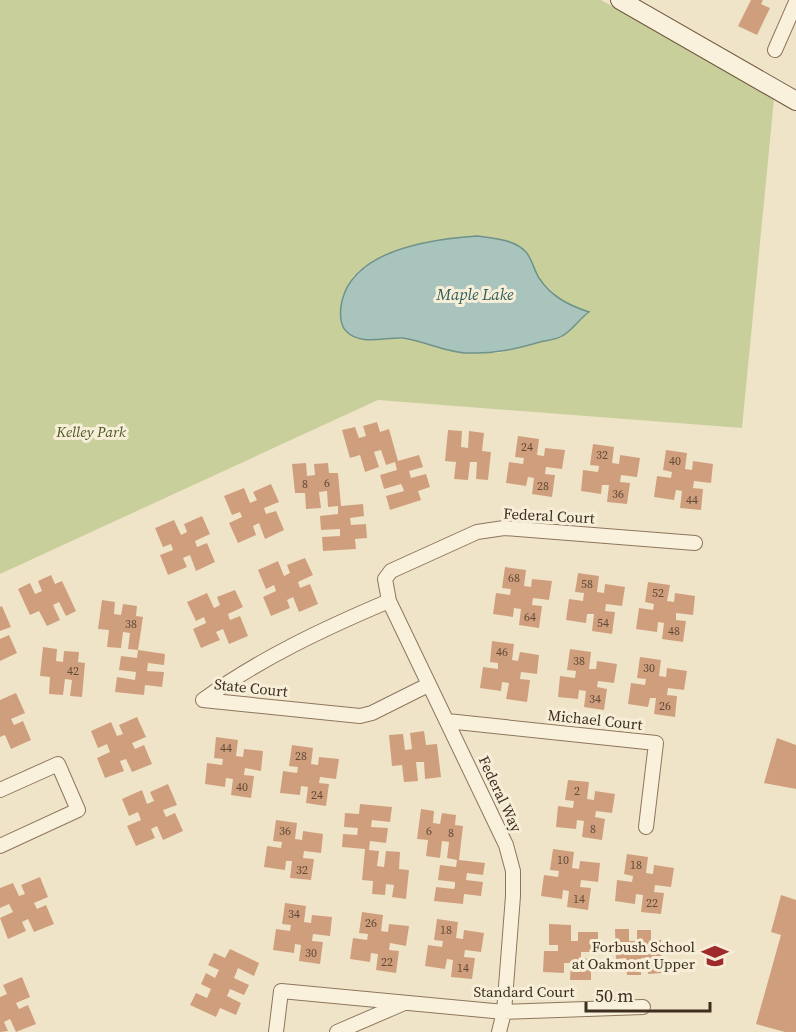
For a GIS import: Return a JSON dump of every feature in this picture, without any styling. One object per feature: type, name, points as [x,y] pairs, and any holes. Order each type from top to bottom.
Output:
[{"type":"street","points":[[620,0],[796,101]]},
{"type":"street","points":[[775,50],[796,2]]},
{"type":"street","name":"Federal Court","points":[[385,586],[385,579],[391,571],[477,531],[504,528],[695,543]]},
{"type":"street","name":"Federal Way","points":[[385,586],[389,601],[428,685],[506,845],[513,871],[504,1012],[499,1032]]},
{"type":"street","name":"State Court","points":[[389,601],[344,621],[229,682],[203,700],[360,716],[372,713],[428,685]]},
{"type":"street","name":"Michael Court","points":[[447,721],[656,743],[646,827]]},
{"type":"street","points":[[0,790],[58,764],[78,810],[0,846]]},
{"type":"street","name":"Standard Court","points":[[276,1032],[280,991],[504,1012],[644,1006]]},
{"type":"street","name":"Standard Court","points":[[337,1032],[404,1004]]},
{"type":"green space","name":"Kelley Park","points":[[0,0],[601,0],[774,99],[742,428],[378,400],[0,574]],"holes":[[[477,236],[499,239],[526,252],[539,278],[566,305],[576,321],[562,337],[498,353],[468,353],[407,339],[362,339],[346,332],[345,302],[348,285],[356,273],[369,263],[405,248],[425,243]]]},
{"type":"water","name":"Maple Lake","points":[[477,236],[503,240],[521,248],[528,255],[539,278],[549,290],[567,303],[589,312],[560,337],[514,349],[487,353],[452,351],[403,338],[365,340],[352,336],[346,331],[342,324],[342,301],[349,283],[362,269],[378,258],[418,244]]},
{"type":"building","points":[[751,0],[763,0],[761,4],[770,8],[757,35],[738,26]]},
{"type":"building","points":[[377,422],[380,432],[389,429],[398,461],[419,455],[423,467],[409,471],[411,478],[426,474],[430,487],[418,491],[421,500],[390,510],[386,496],[404,491],[401,484],[384,489],[380,475],[397,470],[395,462],[386,465],[381,450],[374,452],[379,467],[365,472],[360,455],[350,458],[342,430],[355,427],[359,438],[366,436],[363,426]]},
{"type":"building","points":[[448,430],[462,431],[461,447],[468,448],[469,431],[484,433],[482,451],[491,452],[488,480],[476,479],[477,462],[470,462],[468,480],[454,479],[456,462],[445,461]]},
{"type":"building","points":[[518,436],[539,439],[537,455],[544,456],[545,448],[565,450],[562,469],[546,467],[545,474],[555,475],[552,497],[532,494],[534,478],[528,477],[526,486],[506,483],[509,462],[523,464],[524,458],[515,457]]},
{"type":"building","points":[[593,444],[614,447],[612,463],[619,464],[620,455],[640,458],[637,477],[621,475],[620,482],[630,483],[627,504],[607,502],[609,485],[602,485],[601,494],[581,491],[583,470],[598,472],[599,466],[590,465]]},
{"type":"building","points":[[666,450],[687,453],[685,469],[692,470],[693,461],[713,464],[711,483],[694,481],[693,488],[703,489],[701,510],[680,508],[682,491],[676,490],[674,500],[654,497],[657,476],[671,478],[672,472],[663,470]]},
{"type":"building","points":[[306,463],[307,476],[315,475],[314,464],[328,463],[329,473],[338,473],[341,506],[363,504],[364,516],[350,518],[351,525],[366,524],[367,538],[355,539],[356,549],[323,551],[322,537],[340,536],[340,529],[321,530],[320,516],[338,514],[338,506],[328,507],[327,491],[319,492],[321,508],[306,509],[305,493],[295,493],[292,464]]},
{"type":"building","points":[[271,484],[279,502],[264,508],[266,514],[276,511],[284,530],[265,539],[259,523],[253,526],[256,535],[238,543],[229,523],[242,517],[240,512],[232,515],[224,496],[244,488],[250,503],[257,500],[253,492]]},
{"type":"building","points":[[202,516],[210,534],[195,541],[197,547],[207,543],[215,562],[196,571],[190,555],[183,558],[187,567],[168,575],[160,555],[173,550],[171,544],[163,547],[155,528],[174,520],[181,535],[187,532],[184,524]]},
{"type":"building","points":[[305,558],[313,575],[298,582],[300,588],[310,584],[318,604],[299,612],[293,597],[287,600],[290,608],[271,616],[263,597],[276,591],[274,585],[266,589],[258,570],[278,561],[284,576],[290,573],[287,565]]},
{"type":"building","points":[[505,567],[526,570],[524,586],[531,587],[532,579],[552,581],[549,600],[533,598],[532,605],[542,606],[539,628],[519,625],[521,609],[514,608],[513,617],[493,614],[496,593],[510,595],[511,589],[502,588]]},
{"type":"building","points":[[578,573],[599,576],[597,592],[604,593],[605,584],[625,587],[622,606],[606,604],[605,611],[615,612],[612,634],[592,631],[594,614],[587,614],[586,623],[566,620],[569,599],[583,601],[584,593],[575,592]]},
{"type":"building","points":[[51,575],[55,584],[62,581],[76,611],[66,616],[59,602],[53,605],[60,620],[47,626],[39,611],[30,615],[18,589],[30,583],[35,594],[42,591],[38,581]]},
{"type":"building","points":[[648,582],[670,585],[667,601],[674,602],[675,593],[695,596],[693,615],[676,613],[676,620],[686,621],[683,642],[662,639],[664,623],[658,622],[657,632],[636,629],[639,608],[653,610],[654,604],[645,602]]},
{"type":"building","points":[[235,590],[243,607],[228,614],[230,620],[240,616],[248,636],[229,644],[223,629],[216,632],[220,640],[201,648],[193,629],[206,623],[204,617],[196,621],[187,602],[207,593],[214,608],[220,605],[217,597]]},
{"type":"building","points":[[102,600],[115,602],[114,614],[121,615],[123,604],[137,606],[136,616],[143,617],[138,650],[128,649],[130,633],[123,632],[121,648],[107,647],[109,630],[98,629]]},
{"type":"building","points":[[2,606],[11,627],[0,631],[0,607]]},
{"type":"building","points":[[9,635],[17,653],[0,661],[0,639]]},
{"type":"building","points":[[492,641],[514,644],[512,660],[518,661],[520,652],[539,655],[537,674],[521,672],[520,679],[530,680],[527,702],[506,699],[509,683],[502,682],[501,691],[480,688],[483,667],[498,669],[498,663],[490,662]]},
{"type":"building","points":[[43,647],[57,649],[56,661],[63,662],[64,651],[79,652],[78,662],[85,663],[82,697],[70,696],[72,680],[65,679],[63,695],[49,694],[50,677],[40,676]]},
{"type":"building","points":[[570,649],[591,652],[589,669],[596,669],[597,661],[617,664],[614,683],[598,681],[597,687],[607,689],[604,710],[584,707],[586,691],[579,690],[578,699],[558,697],[560,676],[575,678],[576,671],[567,670]]},
{"type":"building","points":[[138,650],[165,654],[164,665],[148,663],[147,671],[164,672],[162,687],[145,685],[144,695],[115,692],[117,677],[135,680],[136,672],[119,670],[121,656],[137,658]]},
{"type":"building","points":[[640,657],[661,660],[659,676],[666,677],[667,668],[687,671],[684,690],[668,688],[667,695],[677,696],[675,717],[654,714],[656,698],[650,698],[648,707],[628,704],[631,683],[645,685],[646,679],[637,678]]},
{"type":"building","points":[[16,693],[25,713],[11,719],[14,725],[23,721],[31,740],[11,749],[5,735],[0,737],[0,700]]},
{"type":"building","points":[[137,717],[146,737],[132,743],[135,749],[144,745],[152,764],[132,772],[126,759],[120,761],[124,771],[105,778],[97,758],[110,752],[107,744],[98,748],[91,731],[111,722],[117,736],[123,734],[119,725]]},
{"type":"building","points":[[424,731],[426,745],[437,744],[441,777],[425,779],[424,762],[416,762],[418,781],[404,782],[402,765],[392,766],[389,735],[403,734],[405,750],[412,749],[410,733]]},
{"type":"building","points":[[216,737],[238,740],[236,756],[243,757],[244,749],[263,751],[261,771],[245,768],[244,775],[254,776],[251,798],[231,795],[233,779],[226,778],[225,787],[205,784],[207,763],[222,765],[223,759],[214,758]]},
{"type":"building","points":[[777,738],[796,745],[796,789],[764,783]]},
{"type":"building","points":[[292,745],[313,748],[311,764],[318,765],[319,757],[339,759],[336,779],[320,777],[319,783],[329,784],[326,806],[306,803],[308,787],[301,786],[300,795],[280,793],[283,771],[297,773],[298,767],[289,766]]},
{"type":"building","points":[[568,780],[589,782],[587,799],[594,800],[595,791],[615,794],[612,813],[596,811],[595,817],[605,819],[602,840],[582,837],[584,821],[577,820],[576,829],[556,827],[558,806],[573,808],[574,801],[565,800]]},
{"type":"building","points":[[168,784],[177,805],[163,810],[166,817],[175,813],[183,831],[163,840],[157,826],[151,829],[155,838],[136,846],[127,826],[141,820],[138,812],[129,816],[122,799],[142,790],[147,804],[154,801],[150,792]]},
{"type":"building","points":[[360,804],[392,807],[390,822],[372,820],[371,827],[388,828],[386,843],[370,841],[369,850],[379,851],[377,866],[384,867],[386,851],[400,852],[399,869],[409,870],[406,899],[392,897],[394,885],[386,884],[385,895],[372,894],[373,881],[362,880],[365,849],[342,847],[343,834],[357,835],[358,828],[344,827],[345,813],[359,814]]},
{"type":"building","points":[[421,809],[434,811],[433,823],[440,824],[442,813],[456,815],[455,825],[463,826],[459,860],[485,863],[483,875],[467,873],[466,880],[483,882],[481,896],[464,894],[463,904],[434,901],[436,887],[454,889],[455,886],[455,882],[438,880],[440,865],[456,867],[457,860],[447,858],[449,842],[442,841],[440,858],[426,856],[428,840],[417,839]]},
{"type":"building","points":[[276,820],[297,823],[295,839],[302,840],[303,831],[323,834],[321,853],[304,851],[303,858],[314,859],[311,880],[290,878],[292,861],[286,861],[285,870],[264,867],[267,846],[281,848],[282,842],[273,841]]},
{"type":"building","points":[[553,849],[574,852],[572,868],[579,869],[580,861],[600,863],[598,882],[581,880],[580,887],[591,888],[588,910],[567,907],[569,891],[563,890],[562,899],[541,896],[544,875],[558,877],[559,871],[550,870]]},
{"type":"building","points":[[627,854],[648,857],[646,873],[653,874],[654,865],[674,868],[671,887],[655,885],[654,892],[664,893],[661,914],[641,912],[643,895],[636,894],[635,904],[615,901],[617,880],[632,882],[633,876],[624,874]]},
{"type":"building","points":[[40,877],[48,897],[34,903],[37,909],[46,905],[54,924],[34,932],[28,919],[22,922],[26,931],[8,939],[0,918],[13,912],[9,904],[0,908],[0,888],[13,883],[19,896],[25,894],[21,885]]},
{"type":"building","points":[[781,895],[796,900],[796,1032],[785,1032],[756,1024],[781,935],[771,932]]},
{"type":"building","points":[[285,903],[306,906],[304,922],[311,923],[312,915],[332,917],[330,936],[313,934],[312,941],[323,942],[320,964],[299,961],[301,945],[295,944],[294,953],[273,950],[276,929],[290,931],[291,925],[282,924]]},
{"type":"building","points":[[362,912],[383,915],[381,931],[388,932],[389,924],[409,926],[406,946],[390,943],[389,950],[399,951],[396,973],[376,970],[378,954],[371,953],[370,962],[350,959],[353,938],[367,940],[368,934],[359,933]]},
{"type":"building","points":[[437,919],[458,922],[456,938],[463,939],[464,930],[484,933],[481,952],[465,950],[464,957],[475,958],[472,979],[451,977],[453,960],[447,959],[445,969],[425,966],[428,945],[442,947],[443,941],[434,940]]},
{"type":"building","points":[[549,924],[571,925],[571,941],[578,941],[578,932],[598,932],[598,952],[581,952],[581,958],[591,959],[591,980],[570,980],[571,963],[564,963],[564,973],[543,972],[544,951],[558,951],[558,945],[549,945]]},
{"type":"building","points":[[615,929],[629,929],[629,941],[637,941],[637,930],[651,930],[651,940],[661,940],[662,973],[648,974],[648,958],[641,958],[641,975],[627,975],[626,958],[616,959]]},
{"type":"building","points":[[230,949],[259,963],[254,976],[238,968],[234,978],[249,985],[244,995],[230,989],[227,996],[241,1003],[236,1015],[220,1008],[216,1017],[190,1005],[196,993],[207,998],[211,989],[201,984],[206,973],[215,978],[219,970],[208,965],[214,953],[225,958]]},
{"type":"building","points":[[22,977],[30,997],[16,1003],[19,1009],[28,1005],[36,1024],[16,1032],[10,1019],[4,1022],[8,1031],[0,1032],[0,997],[7,994],[3,985]]},
{"type":"place","name":"Forbush School at Oakmont Upper","points":[[715,956]]}]
